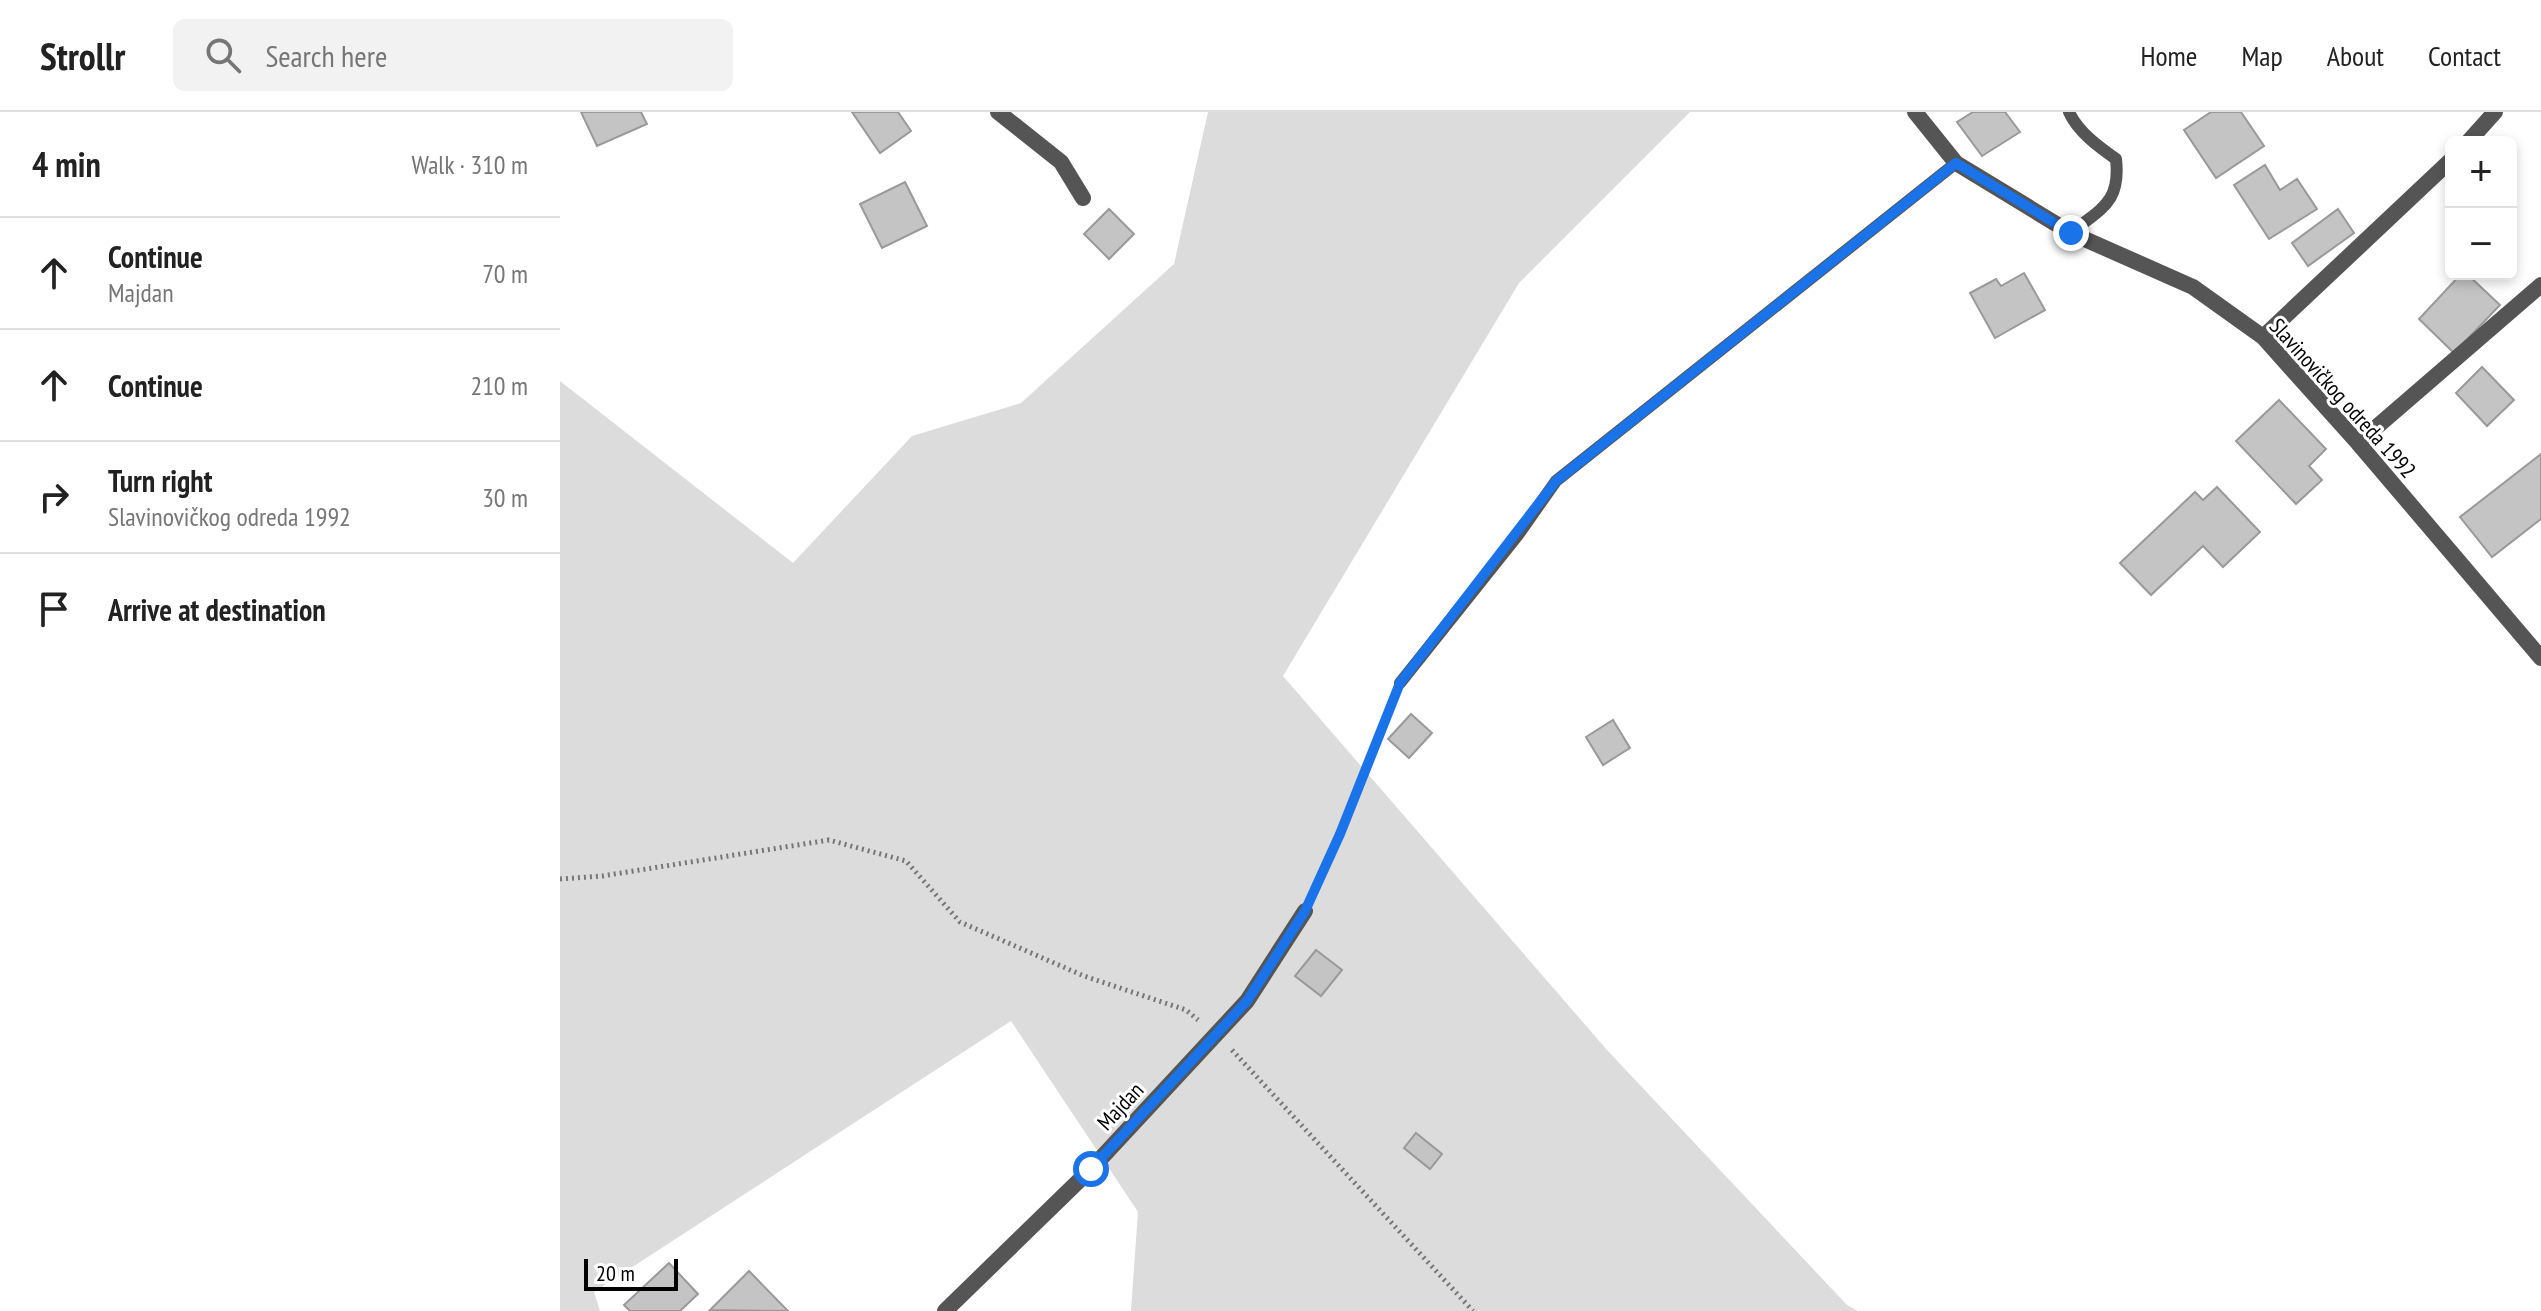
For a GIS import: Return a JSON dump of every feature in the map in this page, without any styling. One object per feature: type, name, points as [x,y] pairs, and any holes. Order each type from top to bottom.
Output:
[{"type":"street","points":[[998,112],[1061,162],[1083,198]]},
{"type":"street","name":"Slavinovičkog odreda 1992","points":[[1915,112],[1956,163],[2071,233],[2193,287],[2263,337],[2358,443],[2541,658]]},
{"type":"street","points":[[2473,136],[2495,112]]},
{"type":"street","name":"Slavinovičkog odreda 1992","points":[[2263,337],[2445,166]]},
{"type":"street","name":"Slavinovičkog odreda 1992","points":[[2358,443],[2541,285]]},
{"type":"street","name":"Majdan","points":[[945,1311],[1091,1169],[1247,1001],[1305,911]]},
{"type":"lane","points":[[2069,112],[2072,120],[2089,137],[2116,159],[2119,183],[2109,202],[2071,233]]},
{"type":"lane","points":[[1400,683],[1556,481],[1956,163]]},
{"type":"path","points":[[1305,911],[1340,834],[1400,683]]},
{"type":"path","points":[[560,879],[602,876],[829,840],[906,861],[960,922],[1084,976],[1186,1010],[1217,1034],[1473,1311]]},
{"type":"shaded area","points":[[1208,112],[1690,112],[1519,283],[1283,676],[1607,1050],[1847,1305],[1858,1311],[1131,1311],[1138,1212],[1011,1021],[594,1292],[600,1311],[560,1311],[560,381],[793,563],[912,436],[1021,403],[1174,264]]},
{"type":"building","points":[[581,112],[641,112],[647,124],[597,146]]},
{"type":"building","points":[[852,112],[898,112],[911,131],[880,153]]},
{"type":"building","points":[[1973,112],[2005,112],[2020,132],[1982,156],[1957,122]]},
{"type":"building","points":[[2211,112],[2241,112],[2264,146],[2216,178],[2184,130]]},
{"type":"building","points":[[2265,165],[2280,190],[2297,179],[2317,209],[2269,239],[2234,185]]},
{"type":"building","points":[[905,182],[927,226],[882,248],[860,204]]},
{"type":"building","points":[[1109,209],[1134,234],[1109,259],[1084,234]]},
{"type":"building","points":[[2338,209],[2354,233],[2308,266],[2292,243]]},
{"type":"building","points":[[2024,273],[2045,310],[1995,338],[1970,293],[1996,279],[2001,286]]},
{"type":"building","points":[[2455,280],[2473,280],[2500,305],[2454,353],[2419,319]]},
{"type":"building","points":[[2482,367],[2514,400],[2487,426],[2456,393]]},
{"type":"building","points":[[2279,400],[2326,449],[2309,466],[2322,480],[2296,504],[2236,441]]},
{"type":"building","points":[[2541,454],[2541,519],[2492,557],[2460,517]]},
{"type":"building","points":[[2217,487],[2260,532],[2223,567],[2203,546],[2151,595],[2120,563],[2195,492],[2203,500]]},
{"type":"building","points":[[1411,714],[1432,733],[1409,758],[1388,739]]},
{"type":"building","points":[[1613,720],[1630,748],[1603,765],[1586,737]]},
{"type":"building","points":[[1316,950],[1342,970],[1321,996],[1295,976]]},
{"type":"building","points":[[1416,1133],[1442,1154],[1430,1169],[1404,1148]]},
{"type":"building","points":[[669,1263],[698,1294],[680,1311],[630,1311],[624,1305]]},
{"type":"building","points":[[749,1271],[788,1311],[710,1310]]},
{"type":"route","points":[[1091,1169],[1247,1001],[1305,911],[1340,834],[1400,683],[1518,535],[1556,481],[1956,163],[2071,233]]}]
